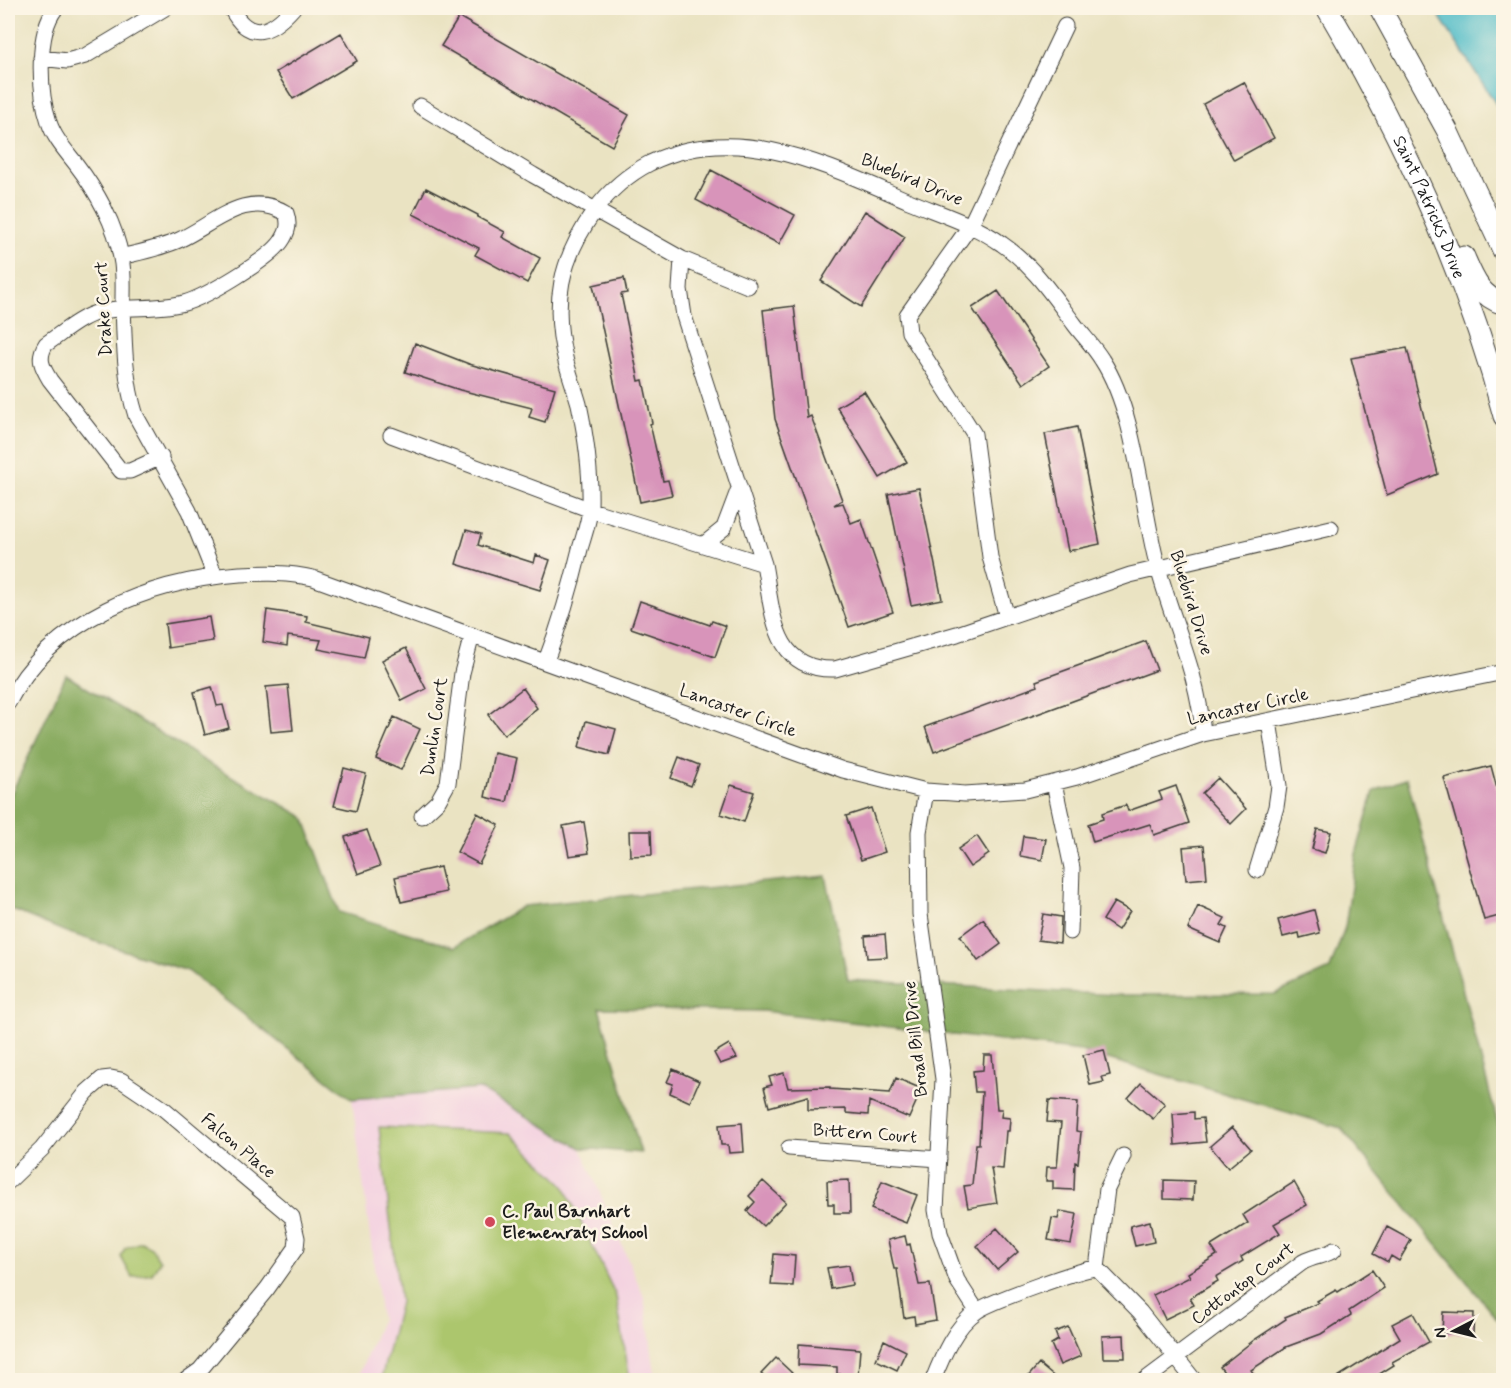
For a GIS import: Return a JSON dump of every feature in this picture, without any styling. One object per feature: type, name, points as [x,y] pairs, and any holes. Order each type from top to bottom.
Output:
[{"type":"main road","name":"Saint Patricks Drive","points":[[1327,8],[1356,58],[1415,175],[1484,343],[1503,416]]},
{"type":"main road","points":[[1380,8],[1447,130],[1503,252]]},
{"type":"main road","points":[[1415,175],[1431,181],[1473,277],[1483,294],[1492,301],[1503,304]]},
{"type":"street","name":"Drake Court","points":[[56,8],[47,19],[41,58],[49,122],[104,211],[121,257],[123,309],[132,403],[136,416],[161,457],[189,512],[215,576]]},
{"type":"street","points":[[41,58],[67,62],[85,56],[165,8]]},
{"type":"street","points":[[231,8],[239,23],[247,30],[257,31],[270,28],[294,8]]},
{"type":"street","points":[[1007,617],[990,557],[974,434],[909,332],[907,315],[970,226],[1065,26]]},
{"type":"street","points":[[420,106],[682,259],[748,286]]},
{"type":"street","name":"Bluebird Drive","points":[[546,661],[559,626],[591,510],[588,455],[579,403],[564,352],[558,306],[565,265],[595,210],[604,198],[637,169],[693,147],[719,144],[773,150],[839,170],[970,226],[1003,244],[1026,263],[1104,362],[1131,435],[1158,567],[1190,663],[1202,717],[1203,734]]},
{"type":"street","points":[[121,257],[182,239],[241,206],[256,204],[278,208],[286,213],[289,222],[287,232],[273,250],[235,277],[193,299],[176,304],[93,314],[77,322],[46,344],[41,360],[50,380],[120,471],[130,471],[161,457]]},
{"type":"street","points":[[682,259],[680,289],[684,316],[738,491],[764,564],[777,631],[793,658],[809,668],[835,669],[1007,617],[1158,567],[1330,528]]},
{"type":"street","points":[[391,435],[591,510],[764,564]]},
{"type":"street","points":[[703,545],[724,528],[738,491]]},
{"type":"street","name":"Lancaster Circle","points":[[8,704],[13,682],[79,626],[120,602],[152,590],[215,576],[273,572],[300,575],[546,661],[843,770],[926,790],[997,793],[1054,783],[1203,734],[1503,672]]},
{"type":"street","name":"Dunlin Court","points":[[422,816],[438,801],[448,783],[462,673],[472,635]]},
{"type":"street","points":[[1257,870],[1276,807],[1279,786],[1269,721]]},
{"type":"street","points":[[1054,783],[1072,868],[1070,932]]},
{"type":"street","name":"Broad Bill Drive","points":[[926,790],[919,832],[920,914],[943,1079],[936,1210],[939,1233],[957,1280],[977,1311]]},
{"type":"street","name":"Falcon Place","points":[[8,1182],[42,1149],[87,1092],[102,1079],[111,1078],[121,1080],[164,1109],[292,1217],[297,1238],[296,1248],[283,1268],[200,1370],[186,1380]]},
{"type":"street","name":"Bittern Court","points":[[789,1148],[939,1159]]},
{"type":"street","points":[[1097,1268],[1107,1190],[1123,1156]]},
{"type":"street","name":"Cottontop Court","points":[[1145,1380],[1178,1358],[1304,1262],[1314,1256],[1328,1255],[1335,1250]]},
{"type":"street","points":[[933,1380],[951,1341],[977,1311],[1079,1270],[1097,1268]]},
{"type":"street","points":[[1097,1268],[1119,1289],[1194,1380]]},
{"type":"shaded area","name":"C. Paul Barnhart Elemenraty School","points":[[480,1089],[581,1148],[644,1297],[656,1380],[357,1380],[381,1320],[352,1099]]},
{"type":"green space","points":[[66,675],[210,764],[304,817],[339,912],[454,947],[523,906],[826,876],[848,980],[1117,995],[1275,994],[1330,969],[1345,927],[1356,854],[1374,791],[1407,778],[1503,1143],[1503,1326],[1341,1128],[1081,1051],[763,1011],[599,1008],[641,1153],[581,1148],[480,1089],[352,1099],[188,971],[66,932],[8,908],[8,801]]},
{"type":"green space","name":"C. Paul Barnhart Elemenraty School","points":[[379,1127],[510,1133],[563,1184],[616,1296],[630,1380],[381,1380],[400,1302]]},
{"type":"green space","points":[[141,1242],[151,1247],[160,1261],[152,1274],[132,1277],[121,1257],[125,1248]]},
{"type":"water","points":[[1434,8],[1503,8],[1503,115]]},
{"type":"building","points":[[459,17],[629,115],[612,146],[441,46]]},
{"type":"building","points":[[341,33],[357,61],[293,99],[276,72]]},
{"type":"building","points":[[1244,82],[1274,138],[1234,160],[1203,104]]},
{"type":"building","points":[[711,170],[795,215],[779,244],[696,200]]},
{"type":"building","points":[[426,188],[478,215],[477,217],[505,232],[502,237],[540,258],[527,283],[475,255],[479,248],[413,214]]},
{"type":"building","points":[[865,211],[905,237],[861,307],[821,281]]},
{"type":"building","points":[[624,278],[627,293],[621,294],[639,381],[643,380],[663,481],[668,480],[672,495],[640,502],[593,285]]},
{"type":"building","points":[[998,291],[1049,366],[1023,384],[972,308]]},
{"type":"building","points":[[794,306],[807,418],[811,416],[842,500],[834,505],[843,503],[851,523],[861,519],[893,612],[849,627],[775,419],[763,310]]},
{"type":"building","points":[[415,343],[469,364],[555,388],[545,422],[529,417],[532,408],[460,390],[405,372]]},
{"type":"building","points":[[1407,348],[1438,474],[1387,495],[1351,358]]},
{"type":"building","points":[[864,391],[907,462],[880,478],[837,407]]},
{"type":"building","points":[[1077,427],[1100,544],[1068,551],[1045,434]]},
{"type":"building","points":[[919,488],[942,599],[911,605],[888,494]]},
{"type":"building","points":[[466,530],[481,534],[478,545],[534,563],[536,555],[550,560],[540,590],[456,564]]},
{"type":"building","points":[[640,601],[710,625],[712,621],[726,626],[715,657],[631,628]]},
{"type":"building","points":[[267,610],[307,616],[306,622],[369,637],[364,658],[318,649],[321,640],[288,636],[287,646],[263,642]]},
{"type":"building","points":[[209,617],[213,641],[168,648],[165,624]]},
{"type":"building","points":[[1146,641],[1157,670],[934,752],[925,727],[1038,686],[1036,681]]},
{"type":"building","points":[[406,648],[426,689],[402,701],[382,660]]},
{"type":"building","points":[[288,685],[293,730],[271,732],[266,687]]},
{"type":"building","points":[[212,687],[217,706],[223,705],[229,728],[205,735],[194,692]]},
{"type":"building","points":[[523,688],[537,708],[504,735],[488,715]]},
{"type":"building","points":[[394,717],[420,729],[401,770],[376,759]]},
{"type":"building","points":[[586,721],[616,729],[609,755],[579,747]]},
{"type":"building","points":[[494,753],[517,758],[507,802],[485,797]]},
{"type":"building","points":[[679,757],[699,765],[691,786],[671,778]]},
{"type":"building","points":[[1491,766],[1503,811],[1503,915],[1484,920],[1444,778]]},
{"type":"building","points":[[344,768],[366,774],[356,811],[334,806]]},
{"type":"building","points":[[1218,778],[1246,809],[1231,824],[1202,793]]},
{"type":"building","points":[[731,785],[754,792],[744,822],[721,814]]},
{"type":"building","points":[[1176,786],[1189,823],[1154,835],[1150,824],[1093,842],[1088,824],[1103,819],[1102,813],[1126,805],[1128,811],[1162,799],[1159,792]]},
{"type":"building","points":[[871,808],[885,852],[861,860],[846,816]]},
{"type":"building","points":[[477,813],[499,825],[479,864],[457,852]]},
{"type":"building","points":[[584,822],[589,853],[569,856],[563,826]]},
{"type":"building","points":[[1317,829],[1331,832],[1325,853],[1312,849]]},
{"type":"building","points":[[367,830],[380,866],[358,874],[345,837]]},
{"type":"building","points":[[629,831],[651,831],[652,855],[630,856]]},
{"type":"building","points":[[977,836],[989,854],[970,867],[958,849]]},
{"type":"building","points":[[1023,836],[1046,839],[1042,860],[1020,856]]},
{"type":"building","points":[[1204,845],[1207,878],[1186,880],[1183,847]]},
{"type":"building","points":[[440,867],[446,892],[401,902],[395,877]]},
{"type":"building","points":[[1114,902],[1130,911],[1118,930],[1103,920]]},
{"type":"building","points":[[1198,906],[1225,918],[1221,925],[1227,928],[1220,943],[1188,929]]},
{"type":"building","points":[[1314,910],[1320,933],[1300,938],[1299,933],[1283,937],[1278,920]]},
{"type":"building","points":[[1043,914],[1061,917],[1060,943],[1038,940]]},
{"type":"building","points":[[983,919],[1001,944],[978,961],[960,936]]},
{"type":"building","points":[[885,934],[887,957],[867,958],[865,936]]},
{"type":"building","points":[[729,1044],[737,1058],[720,1064],[714,1053]]},
{"type":"building","points":[[1104,1050],[1110,1075],[1102,1077],[1104,1082],[1090,1085],[1083,1055]]},
{"type":"building","points":[[984,1055],[992,1055],[997,1109],[1002,1109],[1001,1117],[1010,1118],[1009,1131],[1006,1131],[1003,1169],[991,1168],[997,1203],[968,1208],[964,1186],[972,1185],[976,1144],[979,1144],[982,1092],[975,1092],[973,1071],[983,1070]]},
{"type":"building","points":[[673,1069],[699,1081],[690,1102],[670,1093],[673,1084],[667,1082]]},
{"type":"building","points":[[784,1073],[788,1088],[830,1087],[830,1089],[890,1093],[896,1078],[922,1089],[909,1118],[869,1101],[868,1115],[846,1113],[846,1109],[808,1110],[808,1096],[769,1107],[764,1087],[772,1085],[769,1077]]},
{"type":"building","points":[[1141,1083],[1165,1104],[1153,1119],[1128,1098]]},
{"type":"building","points":[[1049,1100],[1078,1102],[1076,1131],[1081,1132],[1078,1163],[1075,1162],[1074,1190],[1053,1189],[1053,1181],[1046,1181],[1047,1167],[1057,1167],[1061,1123],[1047,1122]]},
{"type":"building","points":[[1194,1112],[1194,1119],[1203,1118],[1206,1142],[1175,1145],[1173,1114]]},
{"type":"building","points":[[742,1123],[744,1152],[729,1153],[728,1145],[721,1145],[719,1125]]},
{"type":"building","points":[[1232,1127],[1251,1149],[1228,1168],[1210,1146]]},
{"type":"building","points":[[849,1180],[850,1213],[834,1213],[834,1204],[828,1204],[827,1181]]},
{"type":"building","points":[[1164,1180],[1194,1181],[1193,1200],[1164,1199]]},
{"type":"building","points":[[763,1181],[786,1202],[763,1226],[747,1211],[755,1202],[749,1196]]},
{"type":"building","points":[[882,1181],[917,1195],[906,1223],[871,1209]]},
{"type":"building","points":[[1294,1182],[1307,1205],[1274,1224],[1280,1233],[1241,1257],[1243,1261],[1216,1277],[1218,1281],[1190,1298],[1194,1305],[1165,1319],[1153,1295],[1190,1277],[1188,1273],[1217,1255],[1211,1246],[1248,1223],[1243,1215]]},
{"type":"building","points":[[1060,1211],[1077,1214],[1071,1244],[1048,1240],[1052,1218],[1058,1219]]},
{"type":"building","points":[[1150,1221],[1154,1242],[1135,1246],[1130,1226]]},
{"type":"building","points":[[1387,1227],[1411,1240],[1399,1261],[1391,1256],[1388,1262],[1373,1254]]},
{"type":"building","points":[[997,1228],[1018,1252],[997,1270],[977,1246]]},
{"type":"building","points":[[905,1236],[907,1245],[910,1244],[919,1285],[930,1284],[936,1320],[915,1324],[914,1316],[904,1318],[897,1269],[894,1269],[888,1240]]},
{"type":"building","points":[[774,1254],[795,1256],[793,1286],[771,1285]]},
{"type":"building","points":[[849,1265],[852,1285],[831,1289],[827,1268]]},
{"type":"building","points":[[1372,1270],[1384,1288],[1349,1311],[1351,1315],[1321,1334],[1286,1347],[1251,1370],[1258,1380],[1230,1380],[1220,1367],[1254,1340],[1286,1319],[1285,1317],[1319,1303],[1317,1301],[1336,1290],[1338,1292]]},
{"type":"building","points":[[1443,1312],[1474,1313],[1473,1333],[1442,1333]]},
{"type":"building","points":[[1413,1313],[1429,1342],[1392,1362],[1394,1365],[1370,1380],[1333,1380],[1400,1338],[1392,1324]]},
{"type":"building","points":[[1068,1327],[1081,1356],[1060,1365],[1051,1344],[1058,1340],[1055,1332]]},
{"type":"building","points":[[1124,1335],[1125,1358],[1103,1358],[1102,1336]]},
{"type":"building","points":[[884,1340],[906,1351],[897,1370],[876,1360]]},
{"type":"building","points":[[799,1344],[860,1349],[858,1375],[837,1374],[837,1367],[798,1365]]},
{"type":"building","points":[[776,1358],[793,1374],[787,1380],[768,1380],[761,1374]]},
{"type":"building","points":[[1039,1364],[1058,1380],[1025,1380]]},
{"type":"place","name":"C. Paul Barnhart Elemenraty School","points":[[490,1222]]}]
